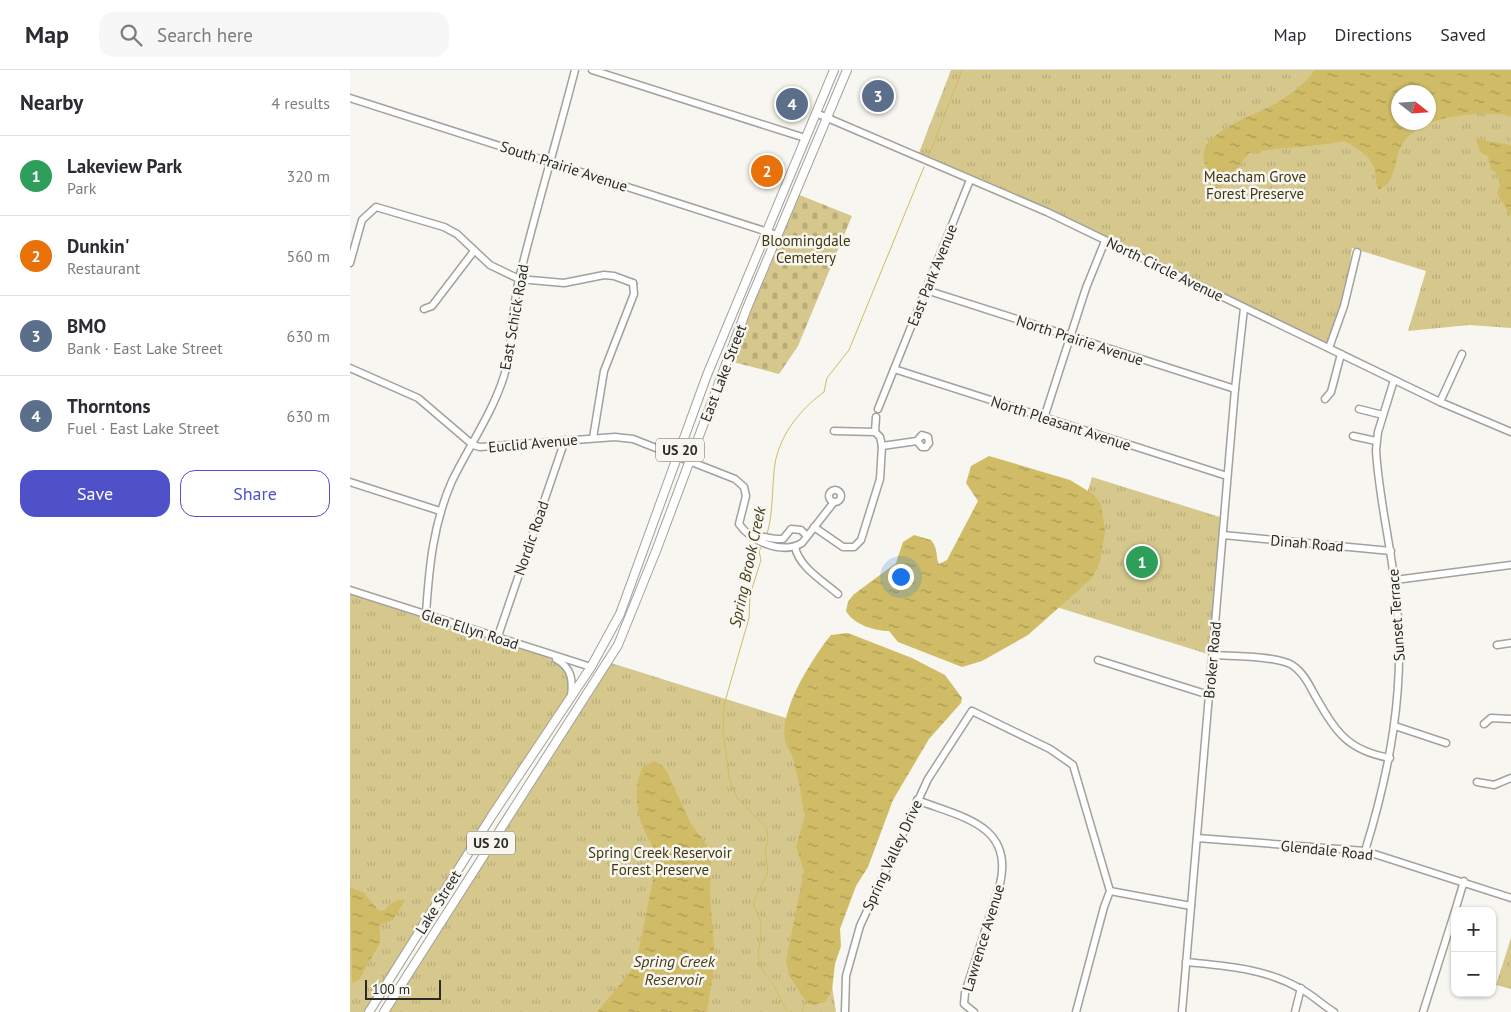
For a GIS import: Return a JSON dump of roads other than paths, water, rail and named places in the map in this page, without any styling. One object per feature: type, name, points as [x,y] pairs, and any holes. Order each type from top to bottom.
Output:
[{"type":"main road","name":"East Lake Street","points":[[591,667],[620,614],[707,375],[834,70]]},
{"type":"main road","name":"East Lake Street","points":[[599,675],[618,645],[631,617],[719,379],[846,70]]},
{"type":"main road","points":[[591,667],[599,675]]},
{"type":"main road","name":"Lake Street","points":[[369,1012],[591,667]]},
{"type":"main road","name":"Lake Street","points":[[384,1012],[599,675]]},
{"type":"main road","points":[[416,937],[427,944]]},
{"type":"street","name":"East Schick Road","points":[[426,614],[429,568],[440,511],[454,478],[492,408],[506,368],[513,338],[519,279],[575,70]]},
{"type":"street","points":[[592,70],[805,138]]},
{"type":"street","name":"South Prairie Avenue","points":[[350,98],[778,235]]},
{"type":"street","name":"North Circle Avenue","points":[[816,113],[1047,212],[1440,402],[1511,432]]},
{"type":"street","name":"East Park Avenue","points":[[878,408],[970,180]]},
{"type":"street","points":[[350,263],[360,224],[368,213],[376,207],[444,227],[457,234],[474,251],[499,271],[519,279],[564,283],[604,275],[634,282],[634,294],[604,370],[593,438]]},
{"type":"street","points":[[1044,418],[1070,336],[1106,241]]},
{"type":"street","points":[[424,309],[432,306],[474,251]]},
{"type":"street","points":[[1329,348],[1344,306],[1357,252]]},
{"type":"street","name":"North Prairie Avenue","points":[[926,290],[1235,389]]},
{"type":"street","name":"Broker Road","points":[[1182,1012],[1235,389],[1244,308]]},
{"type":"street","points":[[1325,399],[1331,392],[1341,354]]},
{"type":"street","points":[[1440,402],[1462,354]]},
{"type":"street","name":"Euclid Avenue","points":[[350,368],[418,398],[472,445],[480,447],[624,437],[678,455],[735,479],[744,487],[746,496],[739,524],[746,534],[765,540]]},
{"type":"street","name":"North Pleasant Avenue","points":[[894,369],[1228,476]]},
{"type":"street","name":"Sunset Terrace","points":[[1366,851],[1390,758],[1395,726],[1400,650],[1395,580],[1376,464],[1376,441],[1394,380]]},
{"type":"street","points":[[1359,409],[1383,415]]},
{"type":"street","points":[[875,432],[876,417]]},
{"type":"street","points":[[814,527],[843,547],[854,547],[861,540],[880,479],[882,446],[880,437],[875,432],[834,431]]},
{"type":"street","points":[[1353,436],[1376,441]]},
{"type":"street","name":"Nordic Road","points":[[498,636],[565,440]]},
{"type":"street","points":[[882,446],[917,441]]},
{"type":"street","points":[[350,482],[440,511]]},
{"type":"street","points":[[765,540],[795,547],[802,542],[834,502]]},
{"type":"street","points":[[765,540],[783,539],[791,529],[801,530],[806,535]]},
{"type":"street","name":"Dinah Road","points":[[1223,535],[1390,551]]},
{"type":"street","points":[[795,547],[797,556],[803,564],[838,594]]},
{"type":"street","points":[[1395,580],[1511,565]]},
{"type":"street","name":"Glen Ellyn Road","points":[[350,590],[498,636],[548,655],[591,667]]},
{"type":"street","points":[[1497,645],[1511,643]]},
{"type":"street","points":[[1213,654],[1280,660],[1292,665],[1302,674],[1332,723],[1344,738],[1361,750],[1390,758]]},
{"type":"street","points":[[548,655],[568,668],[573,683],[570,698]]},
{"type":"street","points":[[1098,660],[1209,695]]},
{"type":"street","name":"Spring Valley Drive","points":[[845,1012],[846,976],[854,941],[917,800],[942,755],[972,711],[1050,749],[1073,765],[1110,891]]},
{"type":"street","points":[[1484,724],[1491,718],[1511,719]]},
{"type":"street","points":[[1395,726],[1446,742]]},
{"type":"street","points":[[1477,782],[1494,785],[1511,778]]},
{"type":"street","name":"Lawrence Avenue","points":[[917,800],[977,824],[989,832],[997,841],[1002,853],[1002,873],[964,1004],[974,1012]]},
{"type":"street","name":"Glendale Road","points":[[1197,838],[1366,851],[1464,881],[1511,898]]},
{"type":"street","points":[[1456,907],[1464,881]]},
{"type":"street","points":[[1076,1012],[1110,891],[1191,906]]},
{"type":"street","points":[[1422,1012],[1451,923]]},
{"type":"street","points":[[1186,962],[1246,969],[1272,975],[1301,988],[1334,1012]]},
{"type":"street","points":[[1295,1012],[1301,988]]},
{"type":"water","points":[[1315,70],[1511,70],[1511,116],[1470,114],[1436,121],[1436,85],[1391,85],[1391,130],[1417,130],[1405,140],[1399,150],[1391,178],[1379,190],[1374,166],[1358,149],[1344,141],[1249,153],[1237,169],[1228,175],[1221,187],[1216,188],[1213,185],[1212,174],[1204,161],[1205,149],[1213,138],[1240,120],[1270,107],[1299,87]]},
{"type":"water","points":[[1476,139],[1511,145],[1511,217],[1497,193],[1500,186],[1498,174],[1491,169],[1488,156],[1480,152]]},
{"type":"water","points":[[989,456],[1070,480],[1093,494],[1101,504],[1105,531],[1100,561],[1091,579],[1028,635],[982,661],[962,667],[898,642],[889,631],[864,626],[849,616],[846,611],[848,602],[853,595],[896,563],[903,542],[914,535],[931,540],[935,547],[939,564],[947,560],[978,501],[966,483],[971,466]]},
{"type":"water","points":[[848,633],[912,658],[945,675],[962,698],[961,703],[929,739],[893,800],[868,867],[856,886],[840,929],[841,946],[835,964],[832,990],[825,1002],[814,1005],[806,1002],[789,975],[786,961],[804,871],[796,847],[805,815],[794,761],[785,740],[785,728],[792,699],[815,656],[831,635]]},
{"type":"water","name":"Spring Creek Reservoir","points":[[654,761],[661,764],[667,772],[690,822],[708,847],[711,856],[710,895],[715,961],[707,1012],[597,1012],[631,971],[637,959],[657,860],[639,816],[637,790],[643,767]]},
{"type":"water","points":[[350,887],[364,893],[379,911],[385,910],[396,901],[405,900],[393,920],[380,925],[380,943],[359,980],[352,983]]},
{"type":"waterway","name":"Spring Brook Creek","points":[[928,158],[962,70]]},
{"type":"waterway","name":"Spring Brook Creek","points":[[767,534],[774,472],[779,448],[790,426],[806,407],[824,392],[827,378],[849,350],[924,167]]},
{"type":"waterway","name":"Spring Brook Creek","points":[[763,544],[759,551],[761,560],[750,595],[749,618],[724,705],[723,730],[729,777],[737,798],[767,828],[768,842],[765,849],[768,872],[753,903],[761,922],[758,953],[760,966],[773,984],[787,1012]]},
{"type":"waterway","points":[[803,1012],[802,1009],[806,1002]]},
{"type":"place","name":"BMO","points":[[878,96]]},
{"type":"place","name":"Thorntons","points":[[792,104]]},
{"type":"place","name":"Dunkin'","points":[[767,171]]},
{"type":"place","name":"Lakeview Park","points":[[1142,562]]},
{"type":"park label","name":"Meacham Grove Forest Preserve","points":[[1255,184]]},
{"type":"park label","name":"Bloomingdale Cemetery","points":[[806,248]]},
{"type":"park label","name":"Spring Creek Reservoir Forest Preserve","points":[[660,860]]}]
